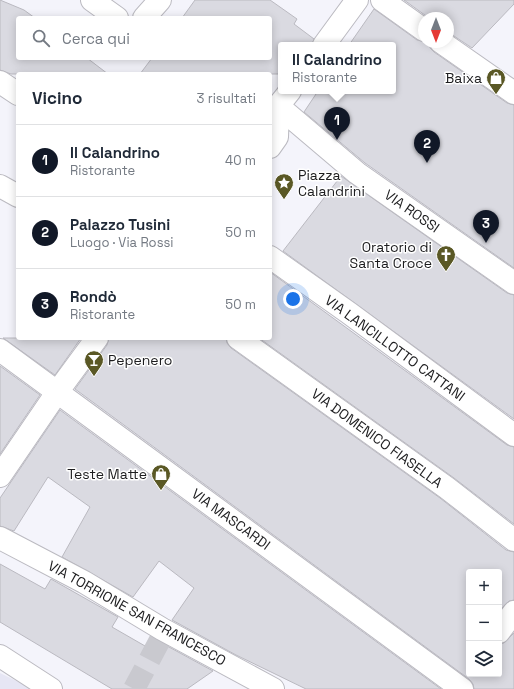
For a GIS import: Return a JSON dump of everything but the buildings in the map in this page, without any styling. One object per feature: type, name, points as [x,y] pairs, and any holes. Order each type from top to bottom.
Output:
[{"type":"street","points":[[92,0],[114,16]]},
{"type":"street","points":[[146,16],[160,0]]},
{"type":"street","points":[[326,42],[357,0]]},
{"type":"street","points":[[382,0],[418,26]]},
{"type":"street","points":[[450,48],[514,93]]},
{"type":"street","points":[[0,82],[16,93]]},
{"type":"street","points":[[272,144],[277,138],[283,100]]},
{"type":"street","name":"VIA ROSSI","points":[[283,100],[349,166],[514,283]]},
{"type":"street","points":[[0,186],[16,195]]},
{"type":"street","name":"VIA LANCILLOTTO CATTANI","points":[[273,259],[349,313],[514,435]]},
{"type":"street","points":[[0,476],[58,391],[96,340]]},
{"type":"street","name":"VIA DOMENICO FIASELLA","points":[[241,340],[447,488],[514,540]]},
{"type":"street","name":"VIA MASCARDI","points":[[0,350],[463,682]]},
{"type":"street","name":"VIA TORRIONE SAN FRANCESCO","points":[[0,538],[84,582],[162,629],[273,689]]},
{"type":"street","points":[[502,628],[514,612]]},
{"type":"street","points":[[0,656],[52,689]]},
{"type":"shaded area","points":[[0,673],[33,689],[0,689]]},
{"type":"tunnel","points":[[134,689],[161,638]]},
{"type":"place","name":"Baixa","points":[[496,95]]},
{"type":"place","name":"Il Calandrino","points":[[337,140]]},
{"type":"place","name":"Palazzo Tusini","points":[[427,163]]},
{"type":"place","name":"Piazza Calandrini","points":[[284,200]]},
{"type":"place","name":"Rondò","points":[[486,243]]},
{"type":"place","name":"Oratorio di Santa Croce","points":[[446,272]]},
{"type":"place","name":"Pepenero","points":[[94,377]]},
{"type":"place","name":"Teste Matte","points":[[161,491]]}]
